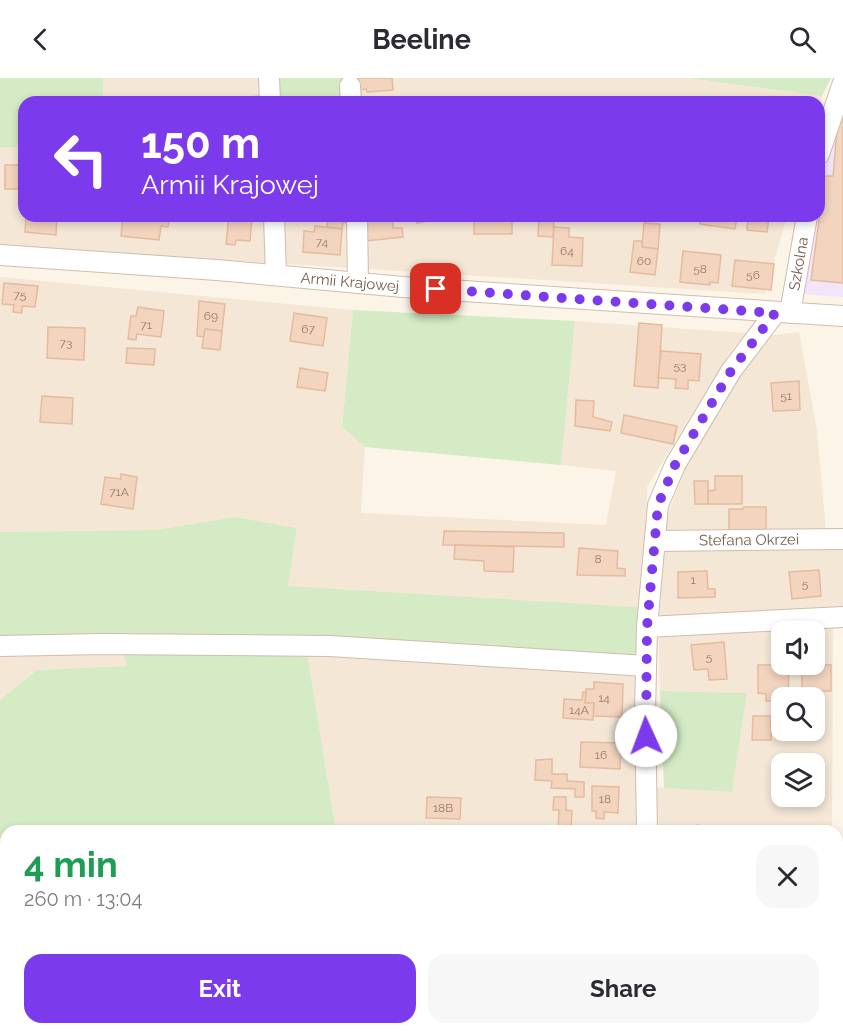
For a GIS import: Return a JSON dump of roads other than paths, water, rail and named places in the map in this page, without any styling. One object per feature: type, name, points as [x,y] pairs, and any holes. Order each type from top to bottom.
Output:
[{"type":"street","points":[[269,78],[270,96]]},
{"type":"street","points":[[825,136],[843,83]]},
{"type":"street","points":[[274,222],[276,275]]},
{"type":"street","points":[[357,222],[358,283]]},
{"type":"street","name":"Szkolna","points":[[783,313],[806,222]]},
{"type":"street","name":"Armii Krajowej","points":[[0,255],[358,283],[843,316]]},
{"type":"street","points":[[647,825],[647,627],[658,505],[675,465],[731,371],[783,313]]},
{"type":"street","name":"Stefana Okrzei","points":[[655,541],[843,539]]},
{"type":"street","points":[[647,627],[843,617]]},
{"type":"street","points":[[0,646],[102,644],[330,646],[646,666]]}]
